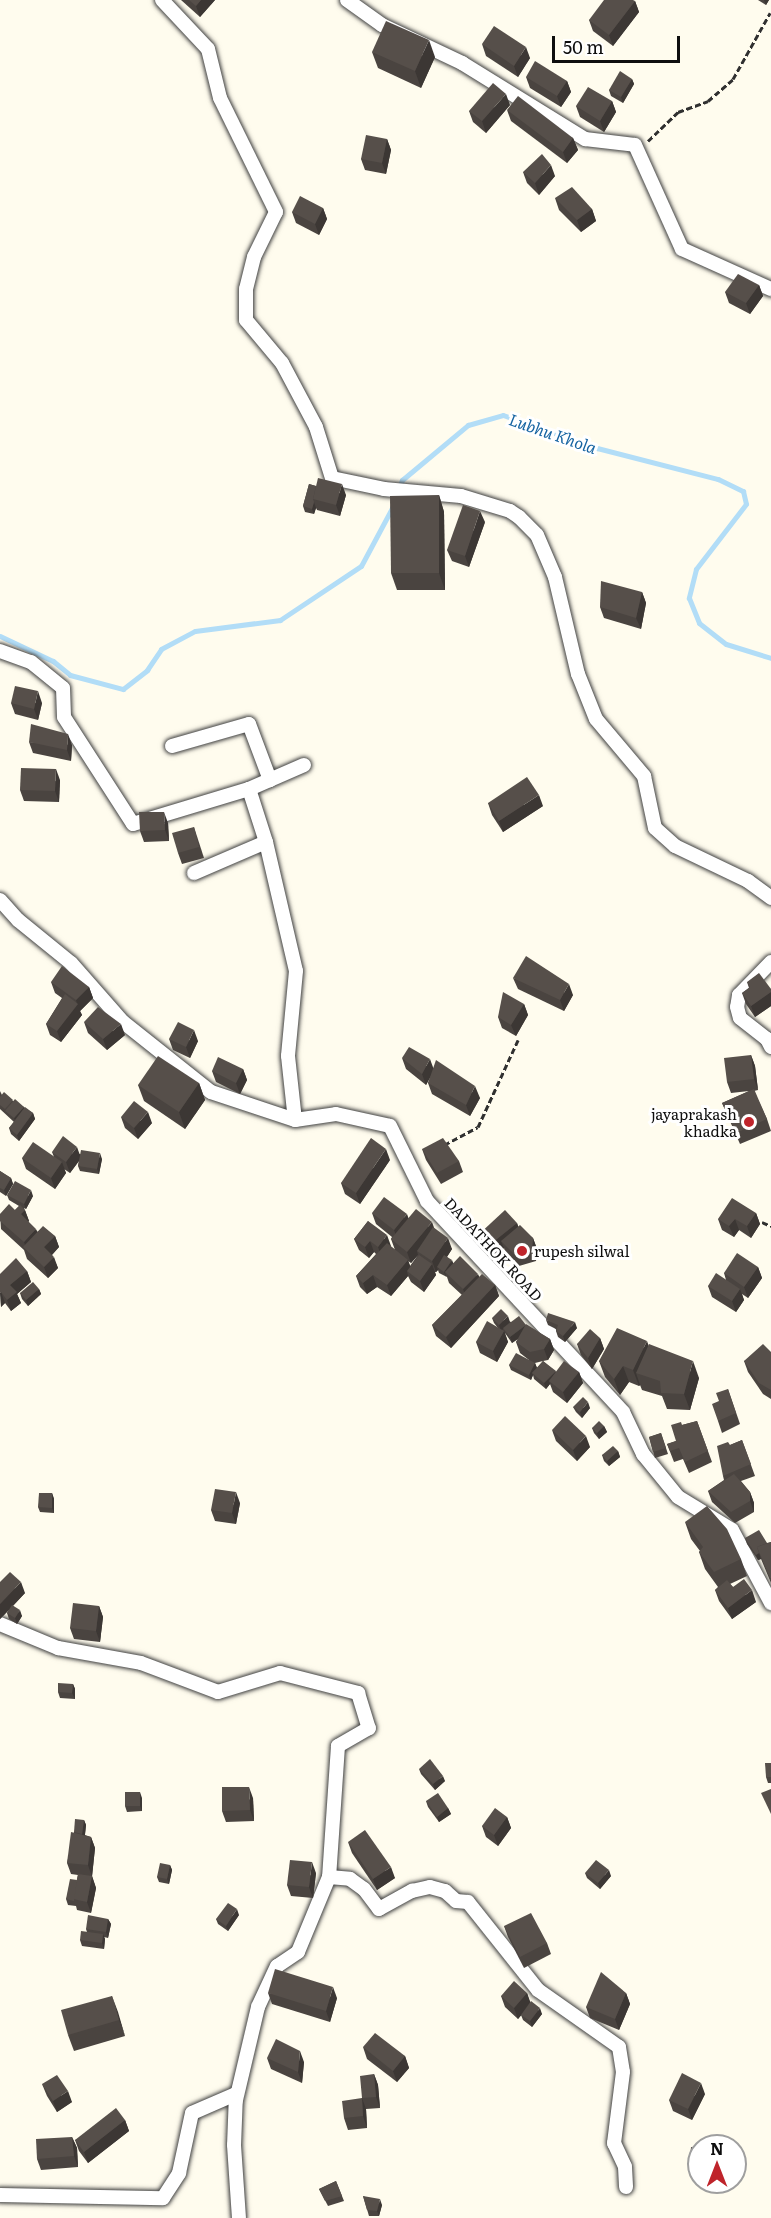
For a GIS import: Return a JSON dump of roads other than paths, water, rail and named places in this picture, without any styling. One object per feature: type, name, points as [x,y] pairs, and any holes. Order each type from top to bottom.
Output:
[{"type":"street","points":[[162,0],[208,49],[220,98],[276,212],[254,257],[246,289],[246,320],[282,363],[316,427],[332,478],[407,493],[461,496],[510,511],[537,535],[555,577],[578,674],[596,719],[644,776],[655,828],[675,846],[748,881],[771,898]]},
{"type":"street","points":[[347,0],[382,25],[462,63],[585,139],[635,145],[682,249],[771,289]]},
{"type":"street","points":[[0,651],[31,662],[63,688],[64,717],[133,824],[249,789],[304,765]]},
{"type":"street","points":[[172,746],[249,724],[270,780]]},
{"type":"street","points":[[249,789],[266,842],[296,971],[288,1056],[295,1120]]},
{"type":"street","points":[[194,873],[266,842]]},
{"type":"street","name":"DADATHOK ROAD","points":[[0,900],[18,920],[71,963],[123,1022],[211,1092],[295,1120],[336,1114],[390,1126],[427,1201],[623,1412],[643,1454],[678,1497],[732,1530],[771,1603]]},
{"type":"street","points":[[771,962],[739,995],[737,1007],[740,1018],[771,1047]]},
{"type":"street","points":[[0,1624],[58,1648],[141,1663],[218,1692],[280,1673],[358,1693],[369,1728],[338,1746],[329,1877],[298,1952],[277,1966],[258,2007],[236,2100]]},
{"type":"street","points":[[329,1877],[350,1879],[364,1889],[379,1909],[412,1891],[430,1887],[445,1891],[456,1901],[468,1902],[538,1990],[619,2047],[623,2072],[614,2144],[625,2168],[626,2187]]},
{"type":"street","points":[[0,2195],[163,2198],[179,2173],[192,2114],[236,2094],[234,2145],[239,2218]]},
{"type":"waterway","name":"Lubhu Khola","points":[[398,491],[402,480],[468,425],[503,415],[597,448],[718,479],[743,491],[746,504],[696,569],[689,598],[699,623],[726,644],[771,658]]},
{"type":"waterway","name":"Lubhu Khola","points":[[0,636],[53,661],[70,675],[123,689],[147,670],[161,649],[195,631],[280,620],[361,566],[392,508]]},
{"type":"place","name":"jayaprakash khadka","points":[[749,1122]]},
{"type":"place","name":"rupesh silwal","points":[[522,1251]]}]
